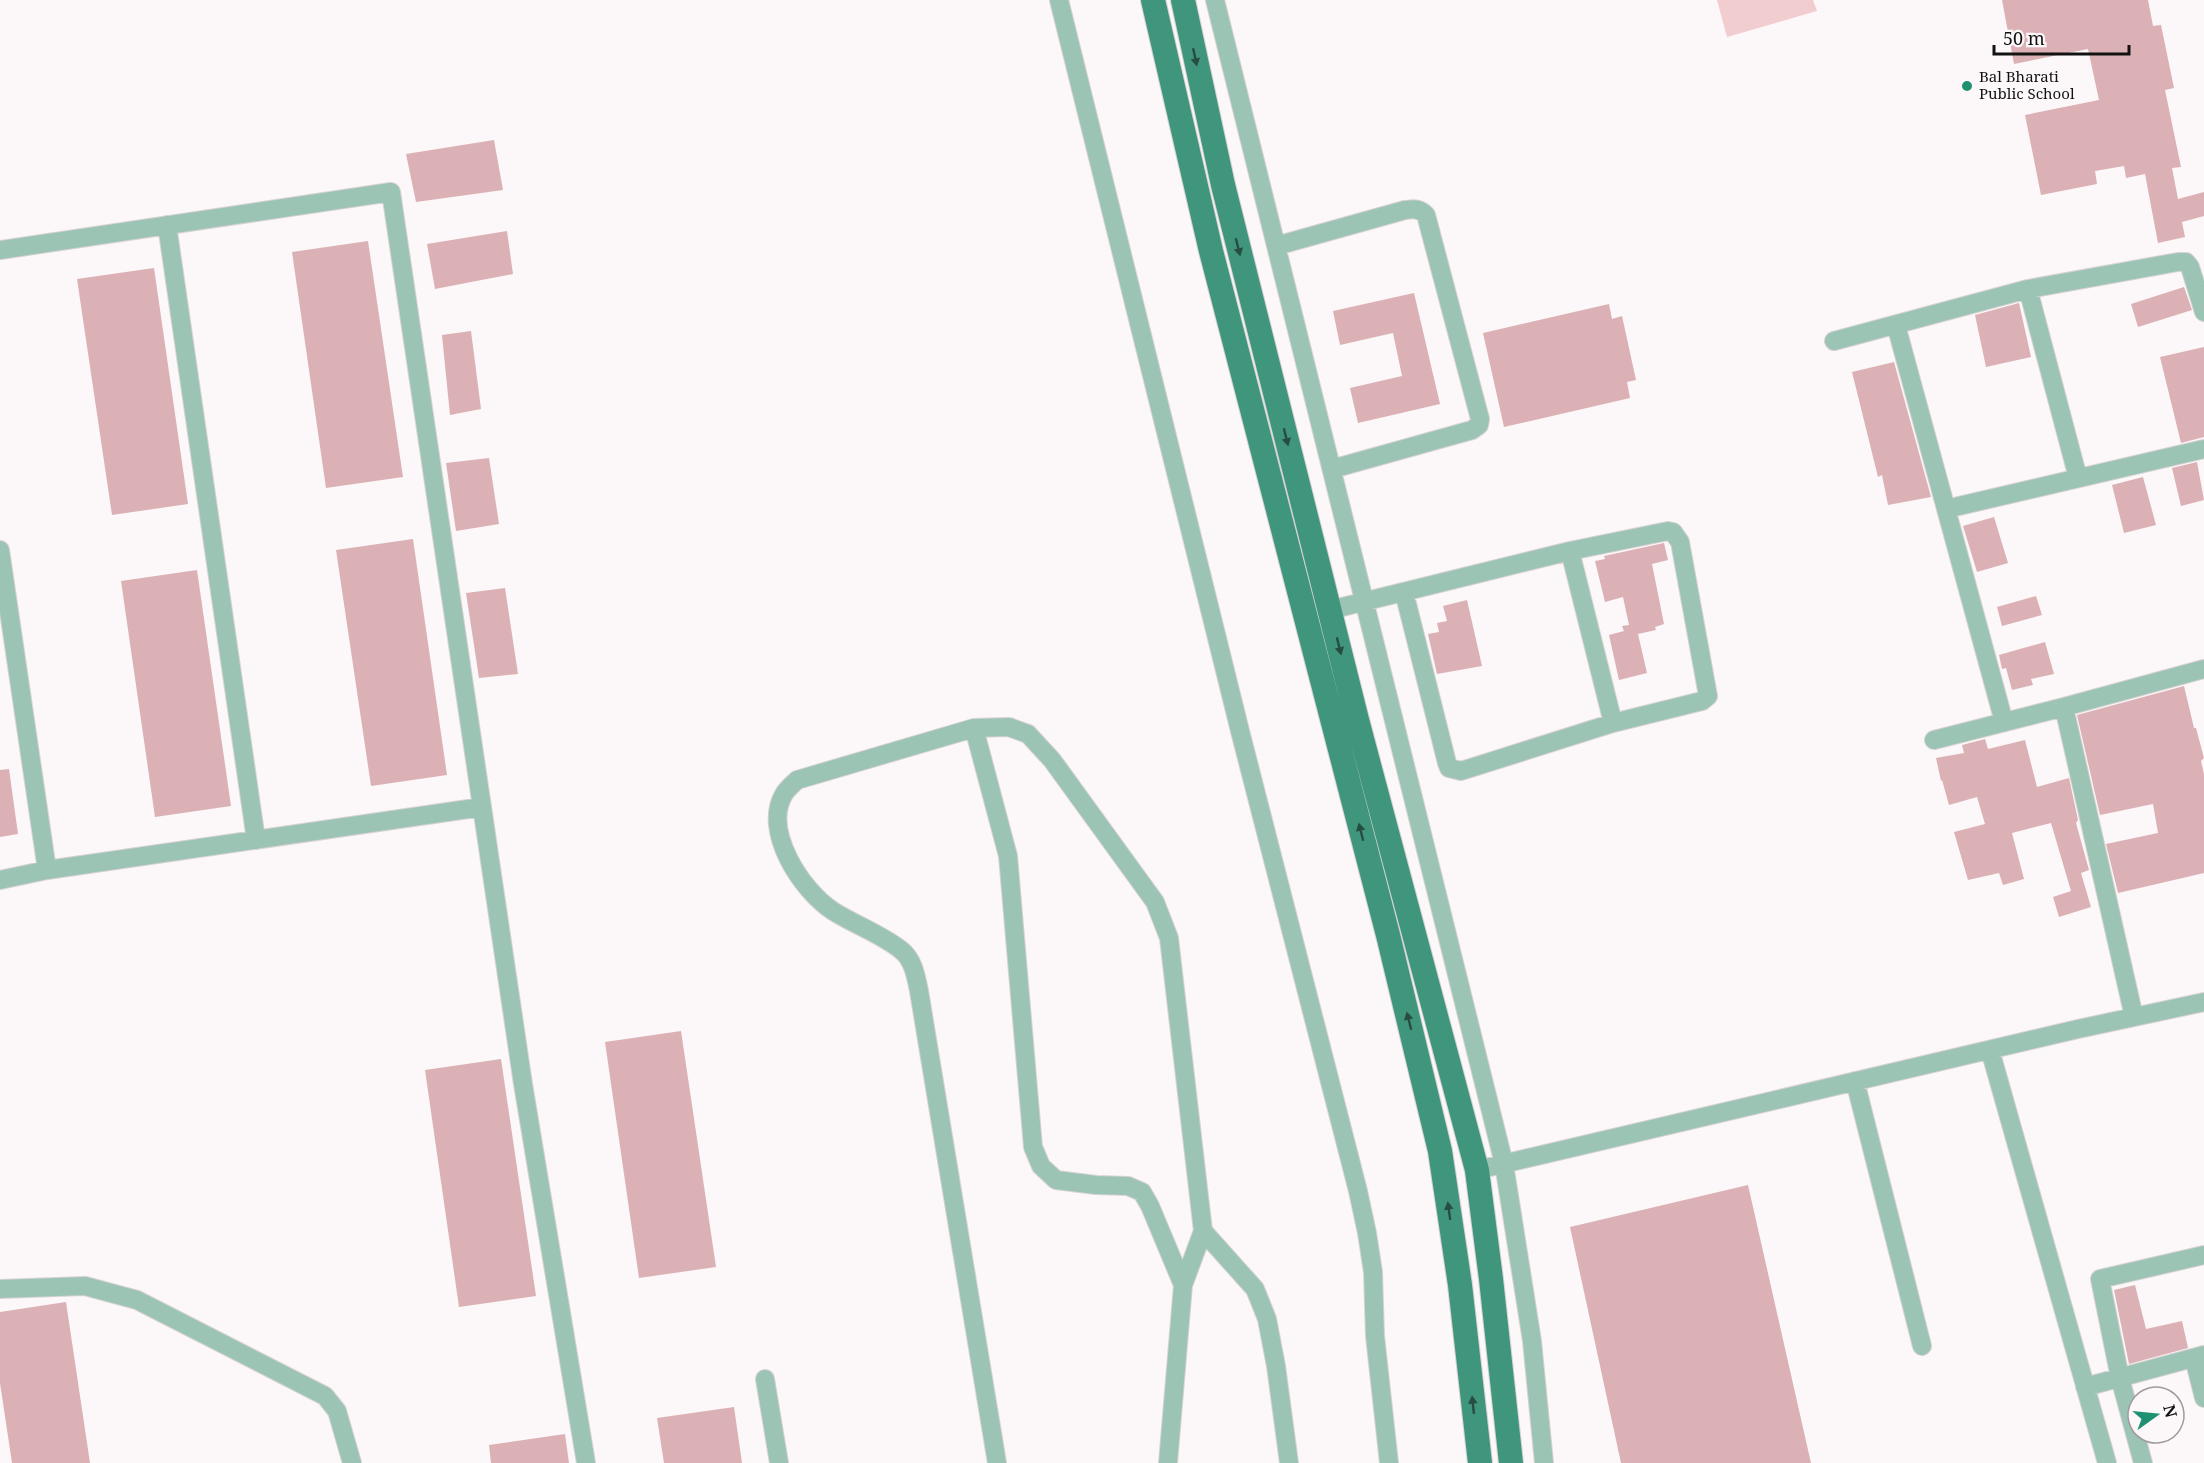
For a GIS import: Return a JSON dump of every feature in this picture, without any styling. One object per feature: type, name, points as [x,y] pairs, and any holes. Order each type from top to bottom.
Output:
[{"type":"main road","points":[[1153,0],[1211,251],[1388,935],[1440,1151],[1460,1285],[1480,1463]]},
{"type":"main road","points":[[1183,0],[1222,185],[1330,610],[1477,1170],[1511,1463]]},
{"type":"street","points":[[1059,0],[1240,731],[1358,1191],[1373,1272],[1375,1336],[1389,1463]]},
{"type":"street","points":[[1215,0],[1504,1164],[1532,1341],[1544,1463]]},
{"type":"street","points":[[0,249],[391,192],[525,1095],[586,1463]]},
{"type":"street","points":[[1276,246],[1405,210],[1415,208],[1422,211],[1426,215],[1480,419],[1479,425],[1472,430],[1332,469]]},
{"type":"street","points":[[167,225],[256,840]]},
{"type":"street","points":[[1834,341],[2028,289],[2186,262],[2190,267],[2204,312]]},
{"type":"street","points":[[2028,289],[2078,478]]},
{"type":"street","points":[[1896,325],[2004,722]]},
{"type":"street","points":[[1946,509],[2204,449]]},
{"type":"street","points":[[1330,610],[1570,551],[1673,531],[1680,542],[1708,696],[1702,701],[1614,723],[1461,771],[1449,768],[1404,592]]},
{"type":"street","points":[[0,550],[47,870]]},
{"type":"street","points":[[1570,551],[1614,723]]},
{"type":"street","points":[[1934,740],[2204,669]]},
{"type":"street","points":[[2064,707],[2134,1017]]},
{"type":"street","points":[[997,1463],[920,990],[912,964],[902,950],[831,910],[804,884],[786,857],[779,834],[779,812],[784,794],[797,780],[974,728],[1009,727],[1028,734],[1040,745],[1155,902],[1169,938],[1203,1231],[1183,1286],[1168,1463]]},
{"type":"street","points":[[974,728],[1008,856],[1033,1147],[1041,1166],[1056,1180],[1128,1186],[1142,1192],[1183,1286]]},
{"type":"street","points":[[0,880],[47,870],[482,807]]},
{"type":"street","points":[[1477,1170],[2204,1002]]},
{"type":"street","points":[[1990,1050],[2107,1463]]},
{"type":"street","points":[[1855,1081],[1922,1346]]},
{"type":"street","points":[[1203,1231],[1255,1289],[1267,1319],[1289,1463]]},
{"type":"street","points":[[2143,1463],[2120,1377],[2100,1279],[2204,1255]]},
{"type":"street","points":[[0,1289],[85,1286],[112,1292],[147,1305],[325,1396],[337,1411],[352,1463]]},
{"type":"street","points":[[2085,1387],[2199,1356],[2204,1398]]},
{"type":"street","points":[[765,1379],[779,1463]]},
{"type":"shaded area","points":[[1717,0],[1813,0],[1817,11],[1727,37]]},
{"type":"building","points":[[2002,0],[2148,0],[2153,26],[2161,25],[2174,88],[2165,90],[2181,167],[2172,168],[2178,199],[2204,192],[2204,216],[2182,222],[2185,237],[2158,243],[2145,174],[2126,178],[2124,166],[2095,171],[2097,184],[2041,195],[2025,115],[2099,100],[2088,49],[2014,64]]},
{"type":"building","points":[[494,140],[503,190],[416,202],[406,154]]},
{"type":"building","points":[[507,231],[513,274],[435,289],[427,244]]},
{"type":"building","points":[[368,241],[403,477],[326,488],[292,252]]},
{"type":"building","points":[[154,268],[188,504],[112,515],[77,279]]},
{"type":"building","points":[[2184,287],[2192,310],[2138,327],[2131,304]]},
{"type":"building","points":[[1414,293],[1440,404],[1358,423],[1350,388],[1402,376],[1393,333],[1340,345],[1333,311]]},
{"type":"building","points":[[2019,303],[2031,357],[1986,367],[1975,315]]},
{"type":"building","points":[[1609,304],[1612,319],[1622,316],[1636,380],[1627,382],[1630,398],[1504,427],[1483,333]]},
{"type":"building","points":[[471,331],[481,409],[450,415],[442,335]]},
{"type":"building","points":[[2204,347],[2204,437],[2181,443],[2160,357]]},
{"type":"building","points":[[1894,362],[1931,497],[1888,505],[1882,475],[1878,477],[1852,372]]},
{"type":"building","points":[[489,458],[499,524],[456,531],[446,463]]},
{"type":"building","points":[[2197,462],[2204,500],[2181,506],[2172,468]]},
{"type":"building","points":[[2143,477],[2156,525],[2124,533],[2112,485]]},
{"type":"building","points":[[1994,517],[2008,563],[1977,572],[1963,526]]},
{"type":"building","points":[[413,539],[447,775],[371,786],[336,550]]},
{"type":"building","points":[[1664,543],[1668,560],[1652,564],[1664,624],[1655,627],[1656,630],[1638,634],[1647,673],[1619,680],[1609,635],[1624,631],[1622,626],[1629,625],[1623,597],[1605,602],[1595,561],[1605,559],[1604,556]]},
{"type":"building","points":[[197,570],[231,806],[155,817],[121,581]]},
{"type":"building","points":[[505,588],[518,674],[479,678],[466,593]]},
{"type":"building","points":[[2036,596],[2042,615],[2002,626],[1997,607]]},
{"type":"building","points":[[1467,600],[1482,666],[1437,674],[1428,634],[1439,632],[1437,623],[1447,621],[1443,606]]},
{"type":"building","points":[[2045,642],[2054,674],[2031,679],[2033,685],[2012,690],[2006,668],[2002,669],[1999,655]]},
{"type":"building","points":[[2184,686],[2204,758],[2201,761],[2204,774],[2204,873],[2118,893],[2106,844],[2158,833],[2153,804],[2100,815],[2077,715]]},
{"type":"building","points":[[1985,739],[1988,749],[2025,740],[2037,787],[2069,778],[2078,820],[2076,823],[2089,870],[2081,873],[2091,907],[2059,917],[2053,897],[2071,891],[2051,823],[2012,833],[2024,879],[2003,885],[1999,873],[1968,880],[1954,832],[1985,824],[1977,797],[1949,805],[1936,758],[1964,753],[1962,745]]},
{"type":"building","points":[[9,769],[18,834],[0,837],[0,770]]},
{"type":"building","points":[[681,1031],[716,1267],[639,1278],[605,1042]]},
{"type":"building","points":[[501,1059],[536,1296],[459,1307],[425,1070]]},
{"type":"building","points":[[1748,1185],[1811,1463],[1621,1463],[1570,1227]]},
{"type":"building","points":[[2135,1285],[2146,1329],[2182,1321],[2188,1348],[2129,1364],[2114,1290]]},
{"type":"building","points":[[66,1302],[90,1463],[12,1463],[0,1383],[0,1312]]},
{"type":"building","points":[[734,1407],[742,1463],[664,1463],[657,1418]]},
{"type":"building","points":[[565,1434],[569,1463],[491,1463],[489,1445]]},
{"type":"place","name":"Bal Bharati Public School","points":[[1967,86]]}]
